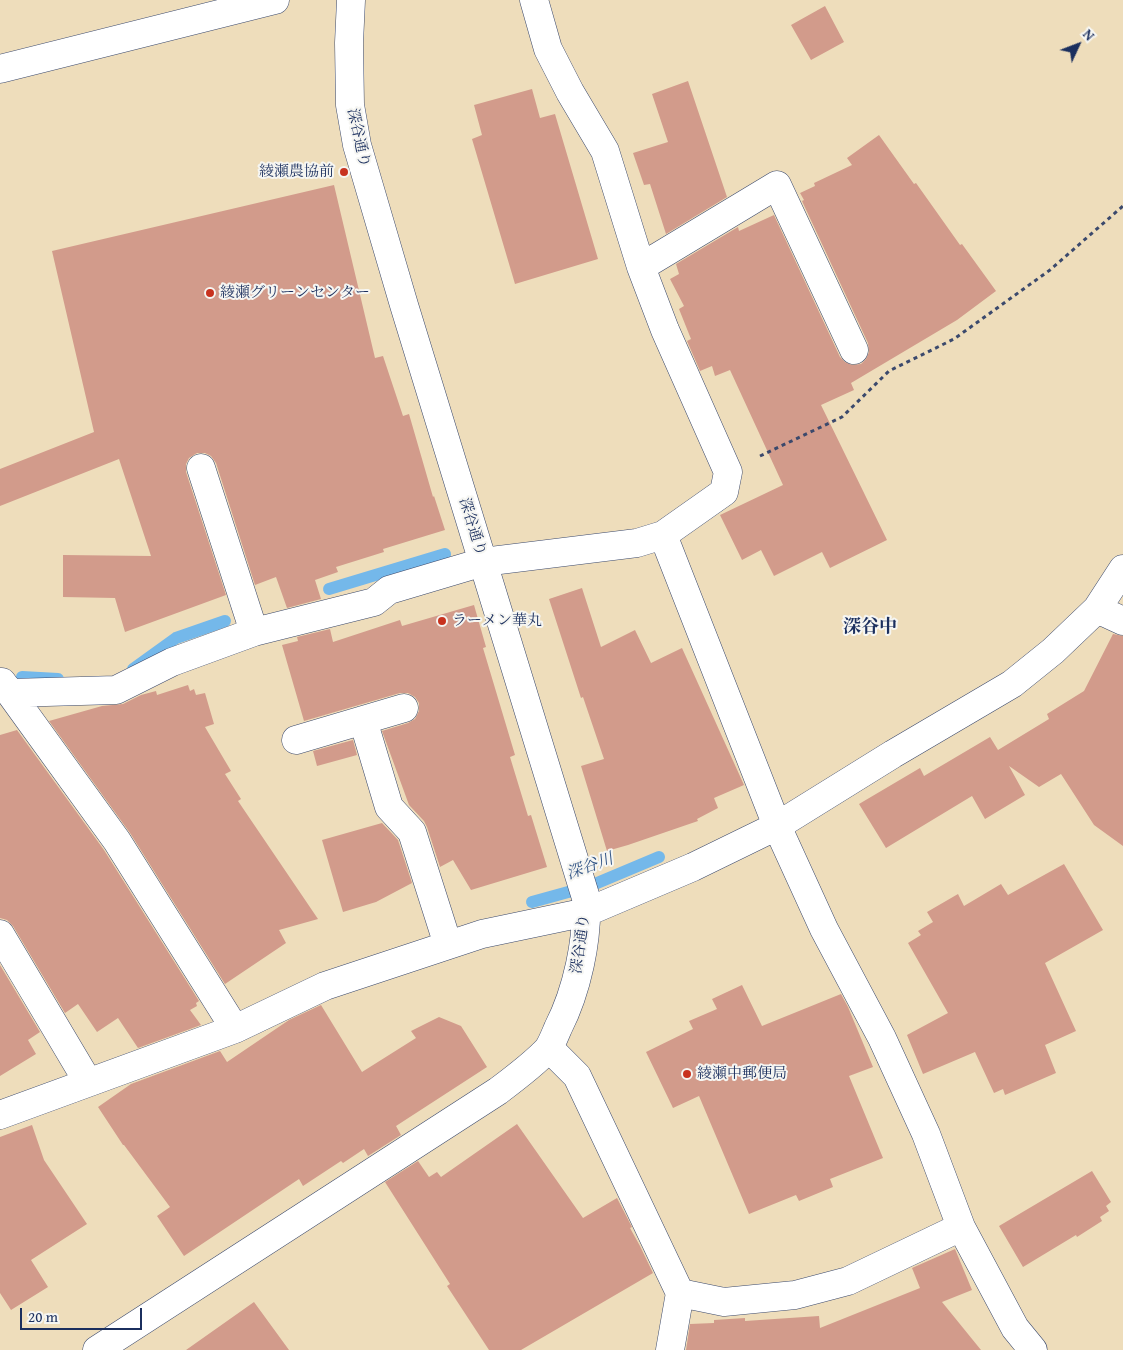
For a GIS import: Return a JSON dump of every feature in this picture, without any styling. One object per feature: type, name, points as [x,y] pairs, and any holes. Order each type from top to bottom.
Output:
[{"type":"street","points":[[0,69],[275,0]]},
{"type":"street","name":"深谷通り","points":[[351,0],[349,43],[350,105],[357,145],[584,895],[581,958],[575,988],[567,1011],[549,1048]]},
{"type":"street","points":[[6,686],[116,690],[172,662],[254,632],[374,602],[389,590],[483,562],[637,543],[663,534],[724,492],[728,472],[665,330],[642,267],[605,151],[570,92],[548,49],[534,0]]},
{"type":"street","points":[[642,267],[777,185],[854,350]]},
{"type":"street","points":[[200,468],[254,632]]},
{"type":"street","points":[[663,534],[777,826],[824,929],[894,1064],[926,1134],[961,1227],[1015,1328],[1033,1350]]},
{"type":"street","points":[[0,1115],[235,1029],[326,986],[482,934],[584,895],[693,867],[777,826],[893,754],[1012,684],[1052,652],[1097,609],[1123,569]]},
{"type":"street","points":[[1097,609],[1123,621]]},
{"type":"street","points":[[6,686],[117,841],[235,1029]]},
{"type":"street","points":[[296,740],[404,708]]},
{"type":"street","points":[[363,720],[389,807],[412,832],[448,945]]},
{"type":"street","points":[[0,934],[88,1082]]},
{"type":"street","points":[[97,1350],[498,1091],[549,1048],[577,1076],[680,1292],[670,1350]]},
{"type":"street","points":[[680,1292],[724,1302],[795,1295],[848,1281],[961,1227]]},
{"type":"path","points":[[728,472],[842,417],[889,371],[954,339],[1050,270],[1123,206]]},
{"type":"building","points":[[825,6],[844,42],[811,60],[791,25]]},
{"type":"building","points":[[688,81],[727,197],[666,234],[650,184],[644,185],[633,153],[668,142],[652,94]]},
{"type":"building","points":[[532,89],[540,118],[555,114],[598,259],[515,284],[472,139],[482,135],[474,105]]},
{"type":"building","points":[[879,135],[996,291],[957,320],[851,383],[854,390],[821,405],[887,540],[830,568],[822,552],[774,576],[761,550],[742,560],[720,515],[783,485],[730,370],[715,376],[712,366],[700,371],[687,341],[691,339],[679,309],[684,306],[670,279],[679,274],[676,264],[738,227],[739,231],[774,215],[840,357],[852,365],[861,364],[869,352],[868,343],[800,193],[815,186],[814,183],[852,165],[847,158]]},
{"type":"building","points":[[334,185],[375,358],[383,356],[403,416],[409,414],[433,497],[445,530],[383,549],[384,552],[336,567],[338,572],[315,580],[321,599],[287,608],[276,577],[255,585],[216,463],[211,456],[205,453],[197,453],[189,458],[186,464],[186,472],[226,595],[125,632],[115,598],[63,597],[63,555],[151,556],[119,459],[0,506],[0,469],[94,432],[52,251]]},
{"type":"building","points":[[582,588],[601,647],[635,630],[651,663],[682,648],[744,785],[714,798],[718,808],[697,819],[698,821],[607,851],[581,766],[604,759],[583,697],[581,698],[549,599]]},
{"type":"building","points":[[474,605],[486,647],[483,648],[515,755],[510,757],[528,816],[531,815],[547,867],[471,890],[453,860],[440,867],[424,821],[409,805],[382,731],[415,719],[419,711],[419,703],[415,697],[408,693],[400,693],[304,721],[282,645],[298,641],[297,637],[330,629],[333,642],[400,620],[402,626]]},
{"type":"building","points":[[1113,634],[1123,636],[1123,846],[1094,825],[1061,774],[1039,787],[1009,766],[1025,795],[985,819],[972,796],[886,848],[859,804],[920,768],[924,776],[990,737],[998,750],[1049,719],[1047,714],[1084,691]]},
{"type":"building","points":[[188,685],[190,691],[194,689],[196,695],[205,693],[214,724],[205,727],[231,771],[225,774],[241,799],[238,801],[318,919],[279,930],[286,943],[225,984],[130,833],[49,721],[102,706],[123,704],[141,695],[156,691],[157,695]]},
{"type":"building","points":[[17,730],[104,850],[199,1001],[196,1003],[197,1006],[190,1010],[201,1025],[138,1048],[118,1018],[97,1032],[78,1004],[65,1013],[13,926],[7,920],[0,918],[0,735]]},
{"type":"building","points":[[353,740],[357,755],[317,766],[313,751]]},
{"type":"building","points":[[382,823],[398,840],[412,883],[376,902],[343,912],[322,840]]},
{"type":"building","points":[[1064,864],[1103,930],[1045,963],[1076,1031],[1045,1045],[1056,1073],[1005,1095],[1003,1089],[994,1093],[975,1052],[923,1074],[907,1035],[948,1013],[908,943],[921,935],[918,931],[933,922],[927,912],[958,894],[964,906],[1001,884],[1008,895]]},
{"type":"building","points":[[0,965],[40,1032],[28,1040],[36,1054],[0,1076]]},
{"type":"building","points":[[742,985],[762,1026],[841,994],[873,1067],[849,1076],[883,1158],[830,1179],[833,1187],[799,1201],[796,1195],[749,1214],[699,1096],[673,1108],[646,1052],[693,1029],[689,1021],[717,1009],[712,999]]},
{"type":"building","points":[[321,1005],[362,1072],[416,1038],[411,1031],[439,1017],[461,1026],[487,1067],[396,1126],[401,1135],[368,1156],[364,1149],[343,1163],[341,1161],[303,1186],[299,1179],[184,1256],[157,1216],[170,1207],[123,1145],[98,1107],[131,1084],[220,1051],[227,1062],[289,1020]]},
{"type":"building","points":[[517,1124],[583,1218],[617,1198],[653,1273],[521,1350],[489,1350],[447,1286],[450,1284],[385,1182],[418,1161],[429,1177],[437,1172],[441,1177]]},
{"type":"building","points":[[32,1125],[44,1160],[87,1224],[31,1260],[48,1287],[11,1310],[0,1293],[0,1137]]},
{"type":"building","points":[[1092,1171],[1111,1202],[1106,1206],[1109,1211],[1100,1217],[1102,1221],[1023,1267],[999,1226]]},
{"type":"building","points":[[955,1249],[972,1290],[942,1302],[981,1350],[686,1350],[690,1324],[714,1323],[714,1320],[745,1318],[745,1321],[819,1316],[820,1328],[920,1288],[912,1268]]},
{"type":"building","points":[[254,1302],[289,1350],[186,1350]]},
{"type":"waterway","points":[[329,589],[445,554]]},
{"type":"waterway","points":[[133,669],[176,638],[225,621]]},
{"type":"waterway","points":[[22,677],[58,679]]},
{"type":"waterway","name":"深谷川","points":[[532,902],[590,886],[659,857]]},
{"type":"place","name":"綾瀬農協前","points":[[344,172]]},
{"type":"place","name":"綾瀬グリーンセンター","points":[[210,293]]},
{"type":"place","name":"ラーメン華丸","points":[[442,621]]},
{"type":"place","name":"綾瀬中郵便局","points":[[687,1074]]},
{"type":"district","name":"深谷中","points":[[870,627]]}]
